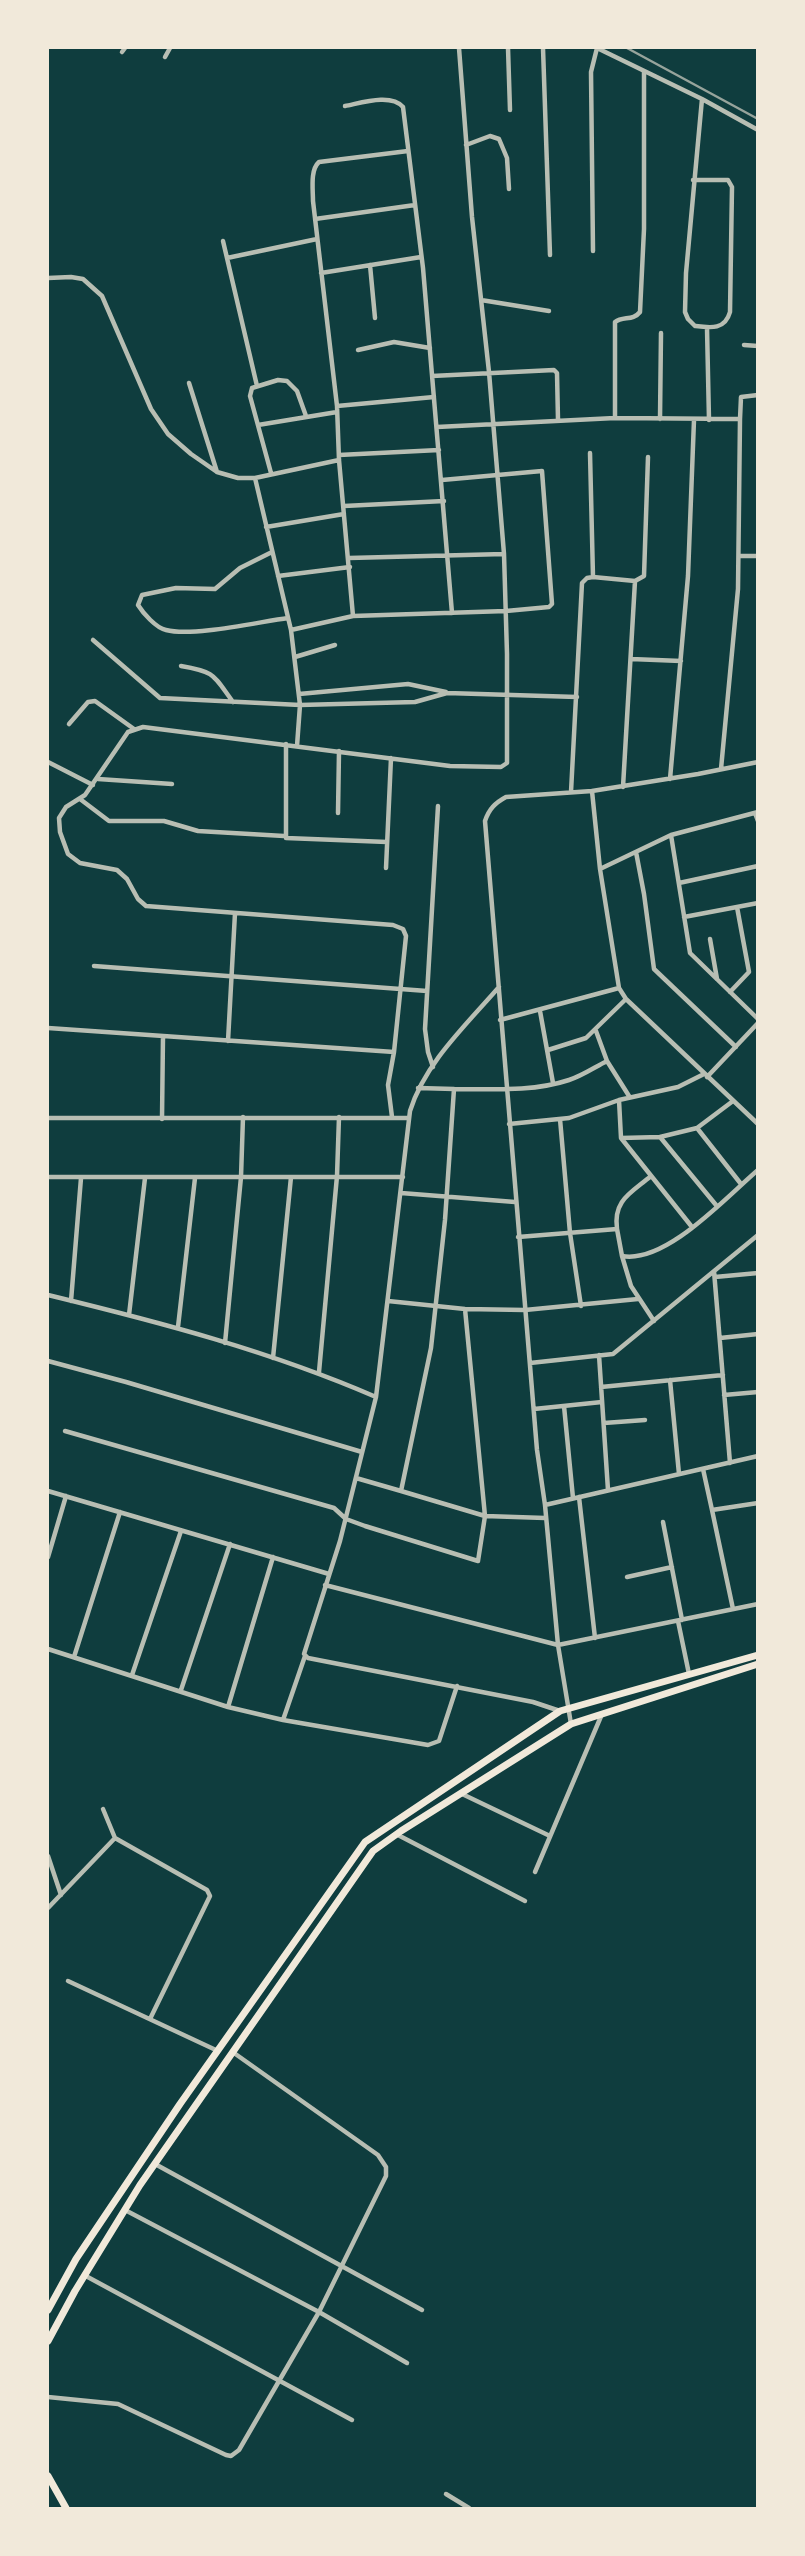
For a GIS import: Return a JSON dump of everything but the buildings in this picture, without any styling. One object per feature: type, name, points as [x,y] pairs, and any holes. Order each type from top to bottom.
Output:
[{"type":"main road","points":[[48,2310],[82,2251],[218,2051],[366,1842],[563,1709],[758,1655]]},
{"type":"main road","points":[[48,2340],[84,2275],[155,2164],[373,1852],[396,1834],[571,1724],[603,1712],[758,1664]]},
{"type":"main road","points":[[48,2476],[66,2508]]},
{"type":"street","points":[[165,57],[170,48]]},
{"type":"street","points":[[392,1117],[388,1085],[394,1052],[406,936],[399,926],[146,906],[138,899],[127,879],[117,870],[75,860],[68,854],[63,843],[59,818],[66,807],[80,799],[98,779],[128,732],[143,727],[450,766],[505,766],[507,763],[504,554],[489,372],[466,145],[459,48]]},
{"type":"street","points":[[508,48],[510,110]]},
{"type":"street","points":[[543,48],[550,255]]},
{"type":"street","points":[[593,251],[591,72],[597,48],[702,99],[758,130]]},
{"type":"street","points":[[614,418],[615,322],[619,319],[632,319],[640,312],[644,229],[644,71]]},
{"type":"street","points":[[694,180],[728,180],[732,187],[730,312],[724,325],[707,328],[691,324],[686,312],[694,180],[702,99]]},
{"type":"street","points":[[345,106],[389,100],[399,102],[402,107],[415,205],[430,348],[452,613]]},
{"type":"street","points":[[466,145],[490,136],[499,138],[507,158],[510,189]]},
{"type":"street","points":[[353,616],[339,457],[337,409],[315,219],[314,174],[319,162],[408,151]]},
{"type":"street","points":[[315,219],[415,205]]},
{"type":"street","points":[[227,258],[317,239]]},
{"type":"street","points":[[223,241],[257,386]]},
{"type":"street","points":[[321,273],[421,257]]},
{"type":"street","points":[[370,265],[375,318]]},
{"type":"street","points":[[48,278],[71,277],[83,279],[102,296],[151,409],[168,434],[191,454],[217,472],[238,478],[255,478],[339,457],[439,450]]},
{"type":"street","points":[[481,300],[548,311]]},
{"type":"street","points":[[707,328],[709,420]]},
{"type":"street","points":[[660,419],[661,333]]},
{"type":"street","points":[[358,350],[394,342],[430,348]]},
{"type":"street","points":[[744,345],[758,346]]},
{"type":"street","points":[[432,376],[554,370],[557,373],[558,420]]},
{"type":"street","points":[[270,473],[250,396],[252,388],[278,380],[291,383],[301,398],[306,416]]},
{"type":"street","points":[[189,383],[217,472]]},
{"type":"street","points":[[721,769],[737,599],[741,397],[758,395]]},
{"type":"street","points":[[258,425],[337,409],[434,397]]},
{"type":"street","points":[[437,428],[493,423],[614,418],[740,419]]},
{"type":"street","points":[[670,779],[688,576],[694,420]]},
{"type":"street","points":[[590,453],[593,577]]},
{"type":"street","points":[[571,792],[582,584],[587,578],[593,577],[635,581],[644,576],[648,457]]},
{"type":"street","points":[[291,630],[353,616],[506,611],[548,607],[552,604],[542,471],[498,477],[442,480]]},
{"type":"street","points":[[255,478],[291,630],[300,705],[297,746]]},
{"type":"street","points":[[344,506],[444,501]]},
{"type":"street","points":[[266,527],[344,514]]},
{"type":"street","points":[[272,552],[253,560],[215,589],[176,588],[142,596],[138,605],[160,628],[175,632],[288,618]]},
{"type":"street","points":[[349,558],[504,554]]},
{"type":"street","points":[[738,556],[758,556]]},
{"type":"street","points":[[278,576],[350,567]]},
{"type":"street","points":[[623,787],[635,581]]},
{"type":"street","points":[[93,640],[160,698],[300,705],[416,702],[447,692]]},
{"type":"street","points":[[295,657],[335,645]]},
{"type":"street","points":[[630,659],[680,661]]},
{"type":"street","points":[[181,666],[204,669],[212,674],[233,702]]},
{"type":"street","points":[[299,694],[408,684],[447,692],[576,697]]},
{"type":"street","points":[[69,724],[88,702],[95,701],[134,729]]},
{"type":"street","points":[[284,836],[286,744]]},
{"type":"street","points":[[338,813],[339,751]]},
{"type":"street","points":[[386,868],[391,758]]},
{"type":"street","points":[[48,762],[93,785]]},
{"type":"street","points":[[571,1724],[563,1709],[544,1518],[545,1505],[515,1202],[485,821],[488,812],[496,802],[506,797],[623,787],[758,762]]},
{"type":"street","points":[[98,779],[172,784]]},
{"type":"street","points":[[592,791],[600,869],[619,988],[626,999],[757,1122]]},
{"type":"street","points":[[80,799],[109,821],[164,821],[198,831],[284,836],[289,839],[387,842]]},
{"type":"street","points":[[433,1067],[426,1038],[438,806]]},
{"type":"street","points":[[600,869],[672,835],[756,813],[758,821]]},
{"type":"street","points":[[672,835],[690,953],[758,1019]]},
{"type":"street","points":[[636,852],[644,894],[654,969],[736,1047]]},
{"type":"street","points":[[679,882],[758,866]]},
{"type":"street","points":[[684,917],[758,903]]},
{"type":"street","points":[[730,992],[749,972],[737,907]]},
{"type":"street","points":[[228,1040],[236,913]]},
{"type":"street","points":[[710,939],[718,980]]},
{"type":"street","points":[[94,966],[427,990]]},
{"type":"street","points":[[283,1720],[305,1656],[346,1519],[376,1397],[409,1118],[418,1088],[499,987]]},
{"type":"street","points":[[500,1020],[540,1011],[619,988]]},
{"type":"street","points":[[548,1050],[578,1042],[596,1031],[626,999]]},
{"type":"street","points":[[540,1011],[553,1084]]},
{"type":"street","points":[[509,1124],[560,1119],[629,1096],[652,1094],[678,1087],[705,1075],[736,1047],[758,1023]]},
{"type":"street","points":[[48,1028],[394,1052]]},
{"type":"street","points":[[596,1031],[607,1061],[629,1096]]},
{"type":"street","points":[[162,1119],[163,1036]]},
{"type":"street","points":[[418,1088],[506,1089],[553,1084],[571,1079],[607,1061]]},
{"type":"street","points":[[401,1491],[431,1348],[447,1197],[454,1089]]},
{"type":"street","points":[[619,1100],[621,1138],[692,1227]]},
{"type":"street","points":[[621,1138],[660,1136],[697,1128],[733,1101]]},
{"type":"street","points":[[225,1343],[241,1177],[243,1117]]},
{"type":"street","points":[[319,1372],[337,1176],[339,1117]]},
{"type":"street","points":[[48,1118],[409,1118]]},
{"type":"street","points":[[560,1119],[570,1233],[581,1306]]},
{"type":"street","points":[[697,1128],[741,1184]]},
{"type":"street","points":[[660,1136],[716,1206]]},
{"type":"street","points":[[622,1256],[629,1257],[652,1253],[692,1227],[758,1170]]},
{"type":"street","points":[[651,1176],[619,1204],[615,1216],[622,1256],[638,1299],[654,1321]]},
{"type":"street","points":[[48,1177],[403,1177]]},
{"type":"street","points":[[273,1358],[291,1177]]},
{"type":"street","points":[[71,1301],[81,1178]]},
{"type":"street","points":[[129,1315],[145,1178]]},
{"type":"street","points":[[178,1327],[195,1178]]},
{"type":"street","points":[[401,1193],[515,1202]]},
{"type":"street","points":[[518,1237],[617,1229]]},
{"type":"street","points":[[530,1363],[614,1354],[758,1236]]},
{"type":"street","points":[[714,1271],[730,1463]]},
{"type":"street","points":[[715,1277],[758,1273]]},
{"type":"street","points":[[48,1295],[178,1327],[319,1372],[376,1397]]},
{"type":"street","points":[[388,1301],[465,1309],[525,1310],[638,1299]]},
{"type":"street","points":[[65,1431],[334,1508],[346,1519],[478,1561],[485,1516],[465,1309]]},
{"type":"street","points":[[720,1338],[758,1334]]},
{"type":"street","points":[[599,1355],[608,1490]]},
{"type":"street","points":[[48,1361],[126,1382],[362,1452]]},
{"type":"street","points":[[601,1386],[723,1375]]},
{"type":"street","points":[[670,1380],[679,1474]]},
{"type":"street","points":[[724,1395],[758,1392]]},
{"type":"street","points":[[534,1409],[602,1402]]},
{"type":"street","points":[[564,1406],[595,1638]]},
{"type":"street","points":[[604,1423],[645,1420]]},
{"type":"street","points":[[545,1505],[758,1456]]},
{"type":"street","points":[[703,1469],[733,1609]]},
{"type":"street","points":[[356,1478],[485,1516],[544,1518]]},
{"type":"street","points":[[48,1491],[329,1574]]},
{"type":"street","points":[[48,1557],[66,1496]]},
{"type":"street","points":[[712,1510],[758,1503]]},
{"type":"street","points":[[74,1657],[120,1512]]},
{"type":"street","points":[[664,1522],[689,1674]]},
{"type":"street","points":[[132,1674],[182,1530]]},
{"type":"street","points":[[181,1690],[230,1544]]},
{"type":"street","points":[[228,1707],[273,1557]]},
{"type":"street","points":[[627,1576],[672,1567]]},
{"type":"street","points":[[325,1585],[558,1645],[758,1604]]},
{"type":"street","points":[[48,1649],[132,1674],[228,1707],[283,1720],[432,1745],[439,1741],[457,1686]]},
{"type":"street","points":[[305,1656],[563,1709]]},
{"type":"street","points":[[535,1872],[603,1712]]},
{"type":"street","points":[[460,1793],[550,1836]]},
{"type":"street","points":[[103,1809],[115,1838],[207,1890],[210,1896],[150,2019]]},
{"type":"street","points":[[396,1834],[525,1901]]},
{"type":"street","points":[[48,1908],[115,1838]]},
{"type":"street","points":[[48,1856],[61,1895]]},
{"type":"street","points":[[68,1981],[218,2051]]},
{"type":"street","points":[[48,2398],[118,2404],[231,2456],[239,2450],[319,2312],[386,2176],[384,2162],[378,2155],[234,2053]]},
{"type":"street","points":[[155,2164],[422,2310]]},
{"type":"street","points":[[125,2210],[319,2312],[407,2363]]},
{"type":"street","points":[[84,2275],[352,2420]]},
{"type":"street","points":[[446,2494],[469,2508]]},
{"type":"railway","points":[[627,48],[758,119]]}]
